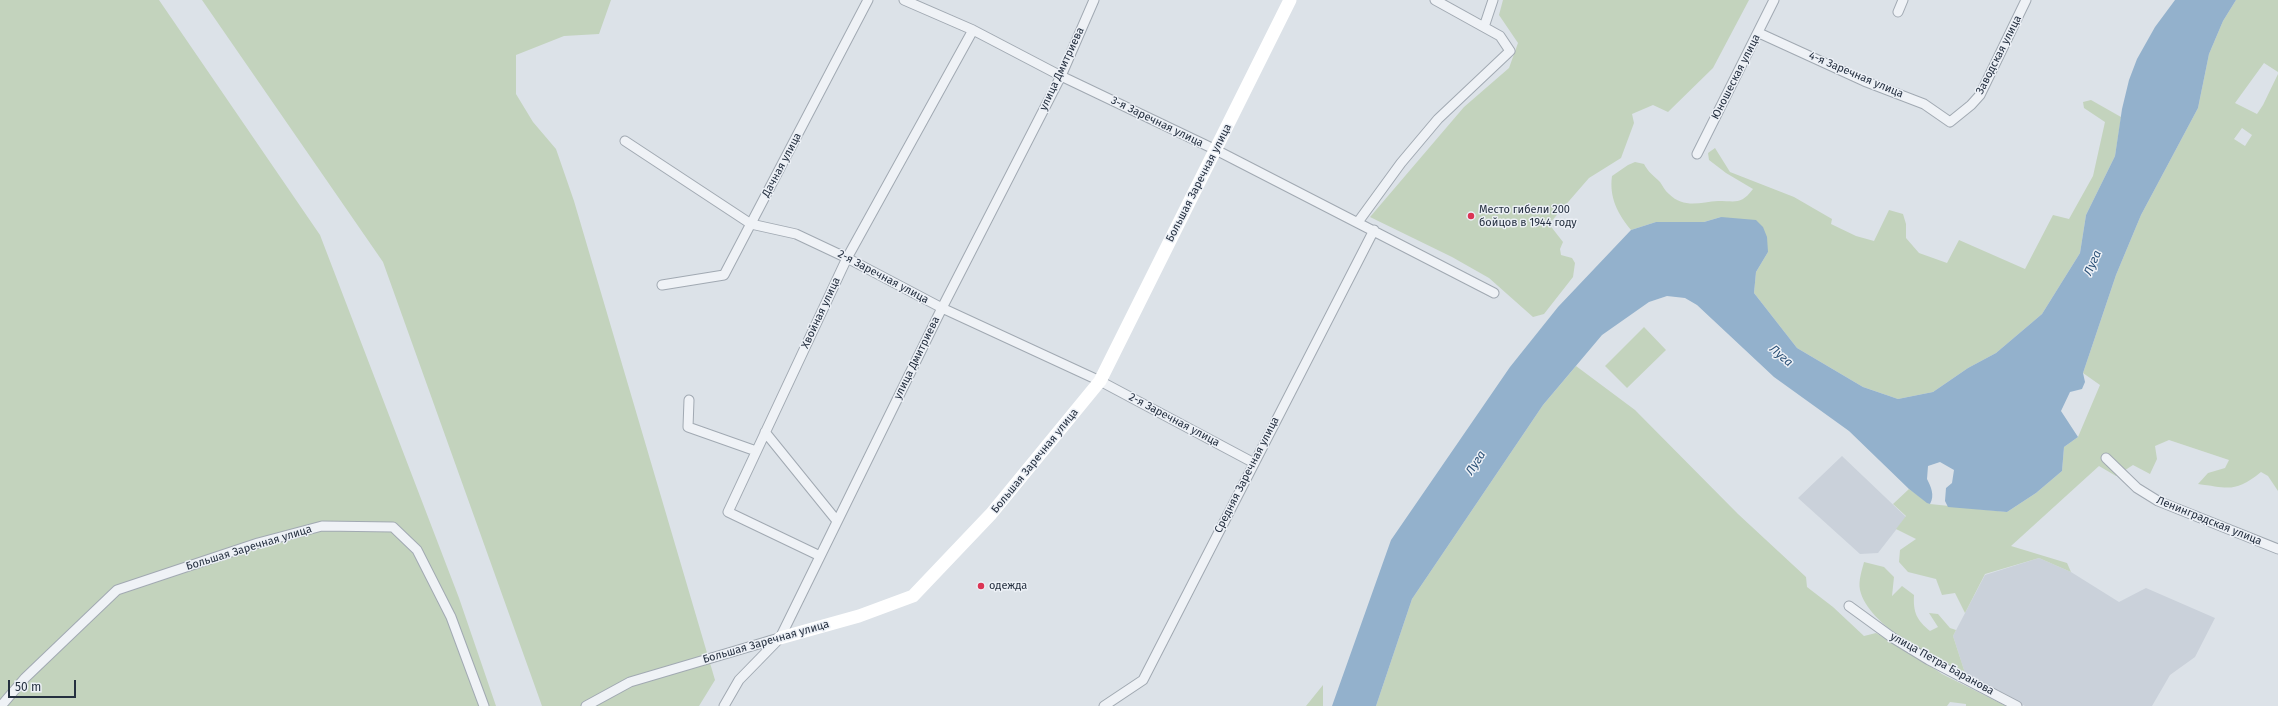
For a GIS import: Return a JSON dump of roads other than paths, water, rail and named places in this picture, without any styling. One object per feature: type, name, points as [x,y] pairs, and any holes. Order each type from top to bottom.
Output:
[{"type":"street","name":"Дачная улица","points":[[662,285],[724,275],[868,0]]},
{"type":"street","name":"3-я Заречная улица","points":[[904,0],[973,30],[1061,76],[1216,150],[1494,293]]},
{"type":"street","name":"улица Дмитриева","points":[[724,706],[739,680],[780,638],[942,308],[1061,76],[1094,0]]},
{"type":"street","name":"Большая Заречная улица","points":[[586,706],[630,682],[859,616],[913,596],[991,514],[1100,381],[1290,0]]},
{"type":"street","points":[[1358,222],[1401,164],[1438,119],[1510,51],[1500,36],[1435,0]]},
{"type":"street","points":[[1484,28],[1493,0]]},
{"type":"street","name":"Юношеская улица","points":[[1697,154],[1759,33],[1774,0]]},
{"type":"street","points":[[1898,12],[1903,0]]},
{"type":"street","name":"Заводская улица","points":[[1950,122],[1971,105],[1980,94],[2026,0]]},
{"type":"street","name":"Хвойная улица","points":[[820,556],[728,512],[847,258],[973,30]]},
{"type":"street","name":"4-я Заречная улица","points":[[1759,33],[1864,81],[1924,104],[1950,122]]},
{"type":"street","name":"2-я Заречная улица","points":[[625,141],[751,224],[796,234],[847,258],[942,308],[1100,381],[1254,463]]},
{"type":"street","name":"Средняя Заречная улица","points":[[1104,706],[1143,680],[1374,230]]},
{"type":"street","points":[[689,400],[688,427],[756,451]]},
{"type":"street","points":[[765,432],[837,521]]},
{"type":"street","name":"Ленинградская улица","points":[[2106,458],[2137,488],[2158,501],[2278,549]]},
{"type":"street","name":"Большая Заречная улица","points":[[1,706],[25,678],[117,590],[258,543],[322,526],[393,527],[417,550],[451,617],[484,706]]},
{"type":"street","name":"улица Петра Баранова","points":[[1849,606],[1893,638],[1929,660],[2017,706]]},
{"type":"water","name":"Луга","points":[[2175,0],[2236,0],[2223,21],[2209,54],[2198,108],[2141,215],[2116,275],[2083,373],[2085,382],[2082,389],[2070,392],[2061,411],[2078,437],[2064,447],[2062,471],[2036,493],[2007,512],[1948,507],[1945,501],[1946,488],[1952,483],[1954,470],[1940,462],[1928,466],[1927,479],[1931,488],[1932,497],[1930,504],[1927,503],[1909,489],[1849,431],[1774,377],[1697,305],[1685,298],[1667,296],[1649,302],[1602,335],[1543,405],[1412,599],[1376,706],[1332,706],[1391,540],[1510,367],[1558,307],[1631,230],[1656,222],[1704,222],[1721,217],[1756,220],[1763,227],[1767,237],[1768,252],[1756,272],[1754,293],[1797,348],[1863,387],[1898,399],[1933,392],[1968,368],[1996,353],[2042,314],[2080,253],[2086,215],[2115,156],[2122,109],[2129,80],[2137,59],[2155,27]]},
{"type":"place","name":"Место гибели 200 бойцов в 1944 году","points":[[1471,216]]},
{"type":"place","name":"одежда","points":[[981,586]]}]
